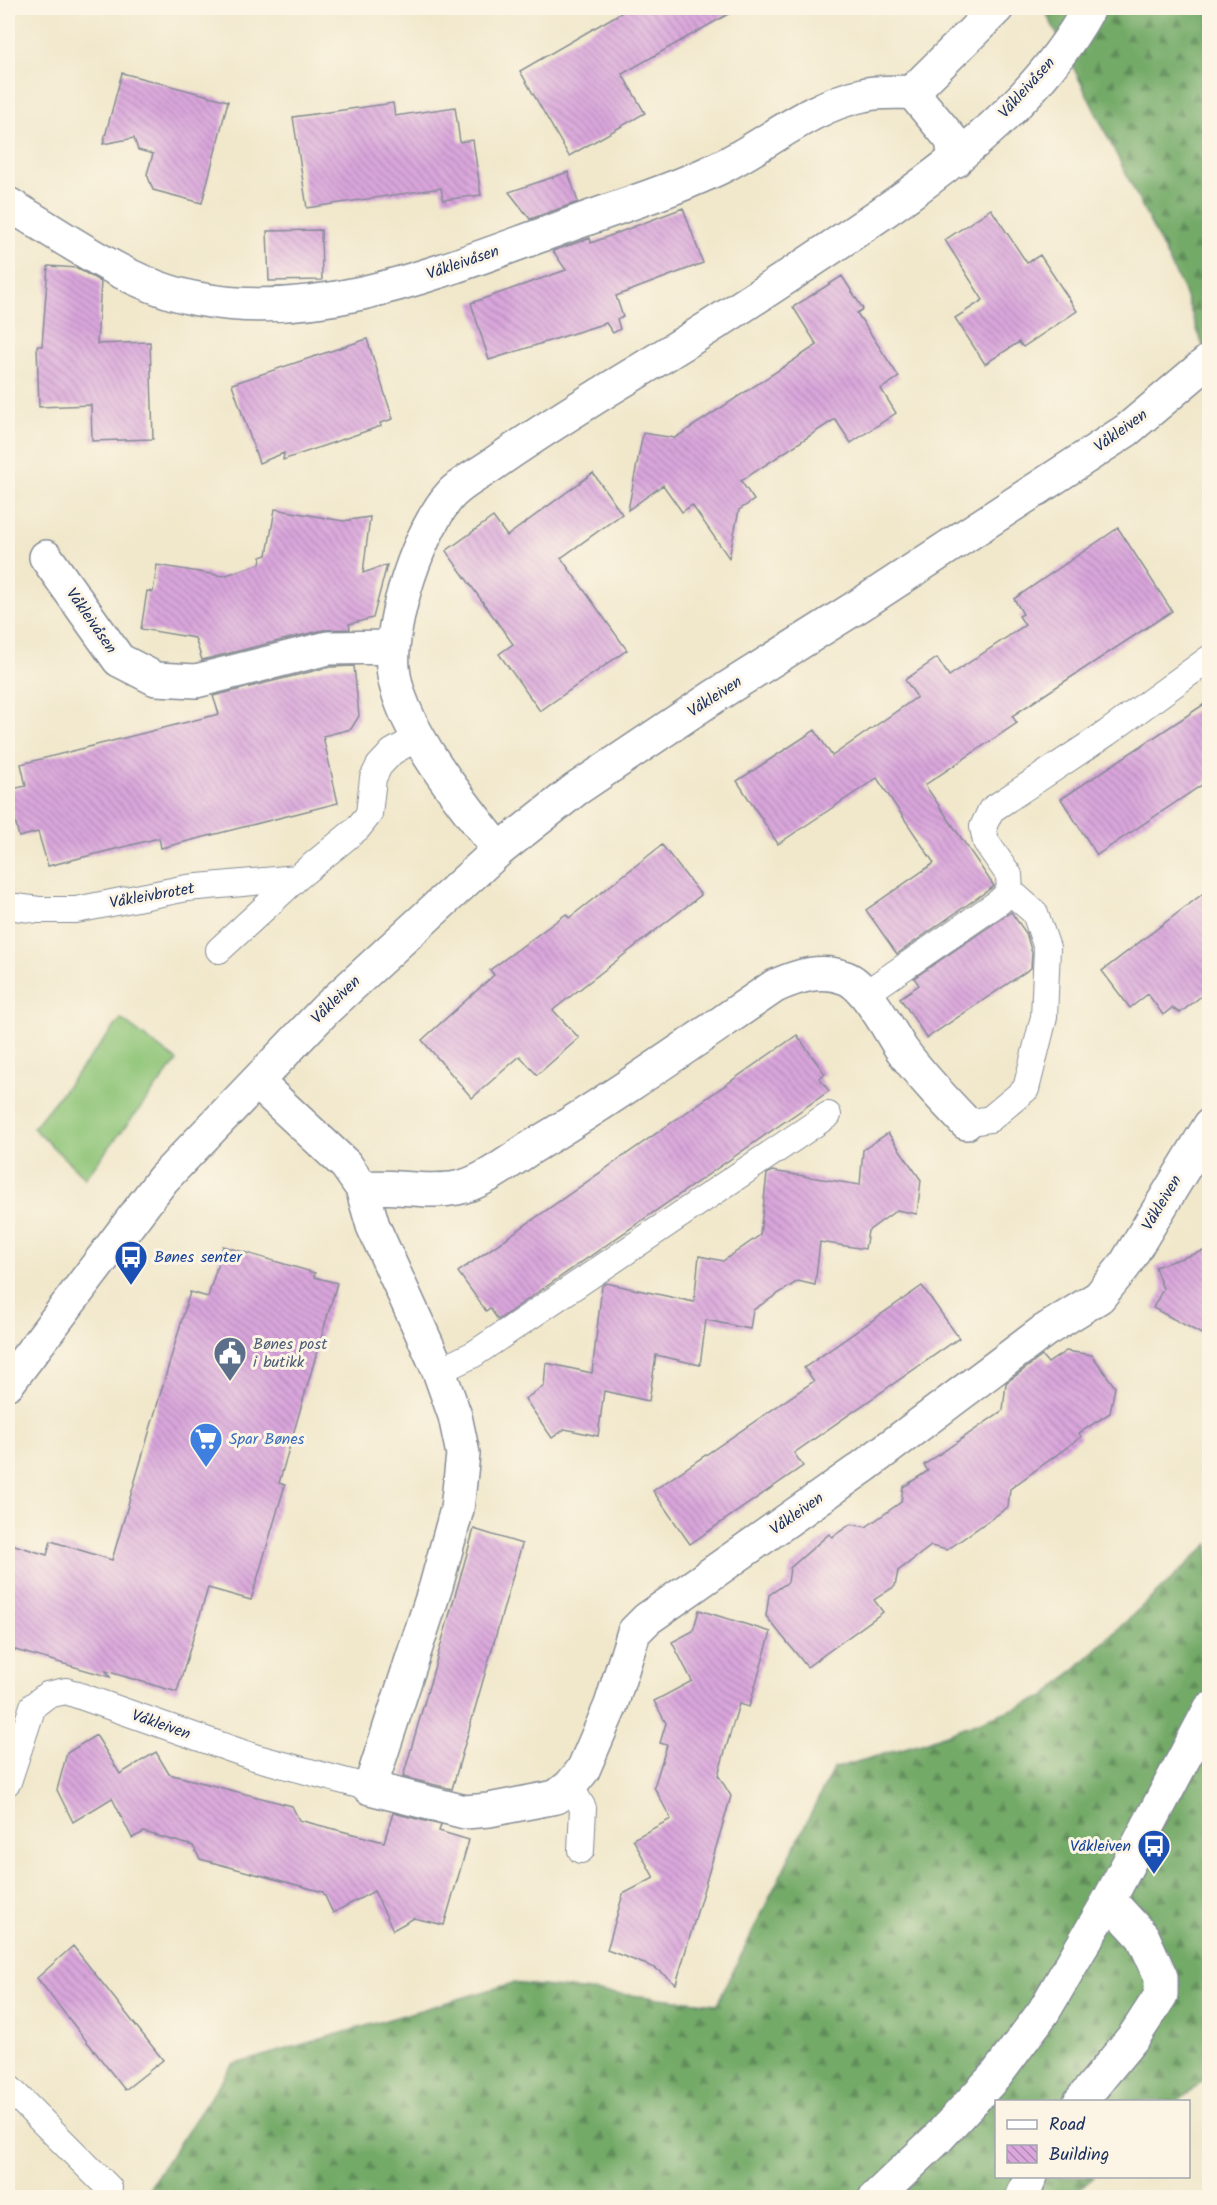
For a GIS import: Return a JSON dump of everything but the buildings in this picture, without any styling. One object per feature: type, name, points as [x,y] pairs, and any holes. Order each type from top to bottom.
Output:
[{"type":"street","points":[[955,161],[952,140],[912,92],[997,8]]},
{"type":"street","name":"Våkleivåsen","points":[[499,850],[445,777],[419,737],[400,696],[393,670],[393,647],[406,586],[427,528],[453,492],[541,430],[743,307],[914,192],[955,161],[1010,111],[1075,33],[1089,8]]},
{"type":"street","name":"Våkleivåsen","points":[[8,204],[108,264],[154,287],[197,299],[233,304],[293,303],[377,290],[425,276],[661,192],[721,167],[823,107],[865,94],[912,92]]},
{"type":"street","name":"Våkleiven","points":[[8,1383],[163,1179],[326,1009],[499,850],[575,790],[715,696],[863,603],[1127,430],[1209,360]]},
{"type":"street","name":"Våkleivåsen","points":[[46,557],[118,660],[156,679],[196,681],[328,648],[393,647]]},
{"type":"street","points":[[362,1188],[380,1186],[405,1190],[440,1190],[459,1188],[483,1178],[577,1120],[775,986],[801,975],[828,973],[848,978],[865,994],[903,1051],[966,1124]]},
{"type":"street","points":[[257,1082],[346,1165],[362,1188],[373,1226],[439,1371],[455,1416],[463,1454],[457,1509],[436,1586],[370,1788]]},
{"type":"street","name":"Våkleiven","points":[[370,1788],[465,1812],[556,1797],[570,1786],[583,1770],[606,1716],[634,1632],[640,1625],[863,1467],[1044,1331],[1099,1297],[1125,1265],[1209,1125]]},
{"type":"street","points":[[876,2198],[936,2140],[997,2074],[1044,2011],[1109,1900],[1209,1709]]},
{"type":"street","points":[[1082,2100],[1135,2035],[1161,1995],[1161,1977],[1143,1937],[1109,1900]]},
{"type":"street","points":[[1022,2198],[1030,2178]]},
{"type":"lane","points":[[966,1124],[990,1119],[1026,1089],[1044,1017],[1047,948],[1035,913],[1010,891],[1009,875],[986,842],[983,826],[991,810],[1107,733],[1209,658]]},
{"type":"lane","points":[[219,950],[297,878],[358,828],[369,814],[373,778],[379,766],[392,752],[419,737]]},
{"type":"lane","name":"Våkleivbrotet","points":[[8,906],[39,910],[76,910],[187,888],[297,878]]},
{"type":"lane","points":[[865,994],[999,902],[1010,891]]},
{"type":"lane","points":[[439,1371],[474,1354],[828,1115]]},
{"type":"lane","name":"Våkleiven","points":[[8,1782],[33,1706],[47,1695],[66,1691],[254,1757],[370,1788]]},
{"type":"lane","points":[[570,1786],[583,1808],[581,1850]]},
{"type":"lane","points":[[8,2087],[109,2188]]},
{"type":"green space","points":[[1044,8],[1209,8],[1209,363],[1183,289]]},
{"type":"green space","points":[[121,1019],[177,1061],[85,1178],[33,1128]]},
{"type":"green space","points":[[1209,1544],[1209,2075],[1180,2100],[995,2100],[995,2178],[1093,2178],[1070,2197],[142,2198],[232,2065],[513,1983],[717,2004],[833,1769],[925,1742],[1045,1697]]},
{"type":"place","name":"Bønes senter","points":[[131,1286]]},
{"type":"place","name":"Bønes post i butikk","points":[[230,1382]]},
{"type":"place","name":"Spar Bønes","points":[[206,1468]]},
{"type":"place","name":"Våkleiven","points":[[1154,1875]]}]
